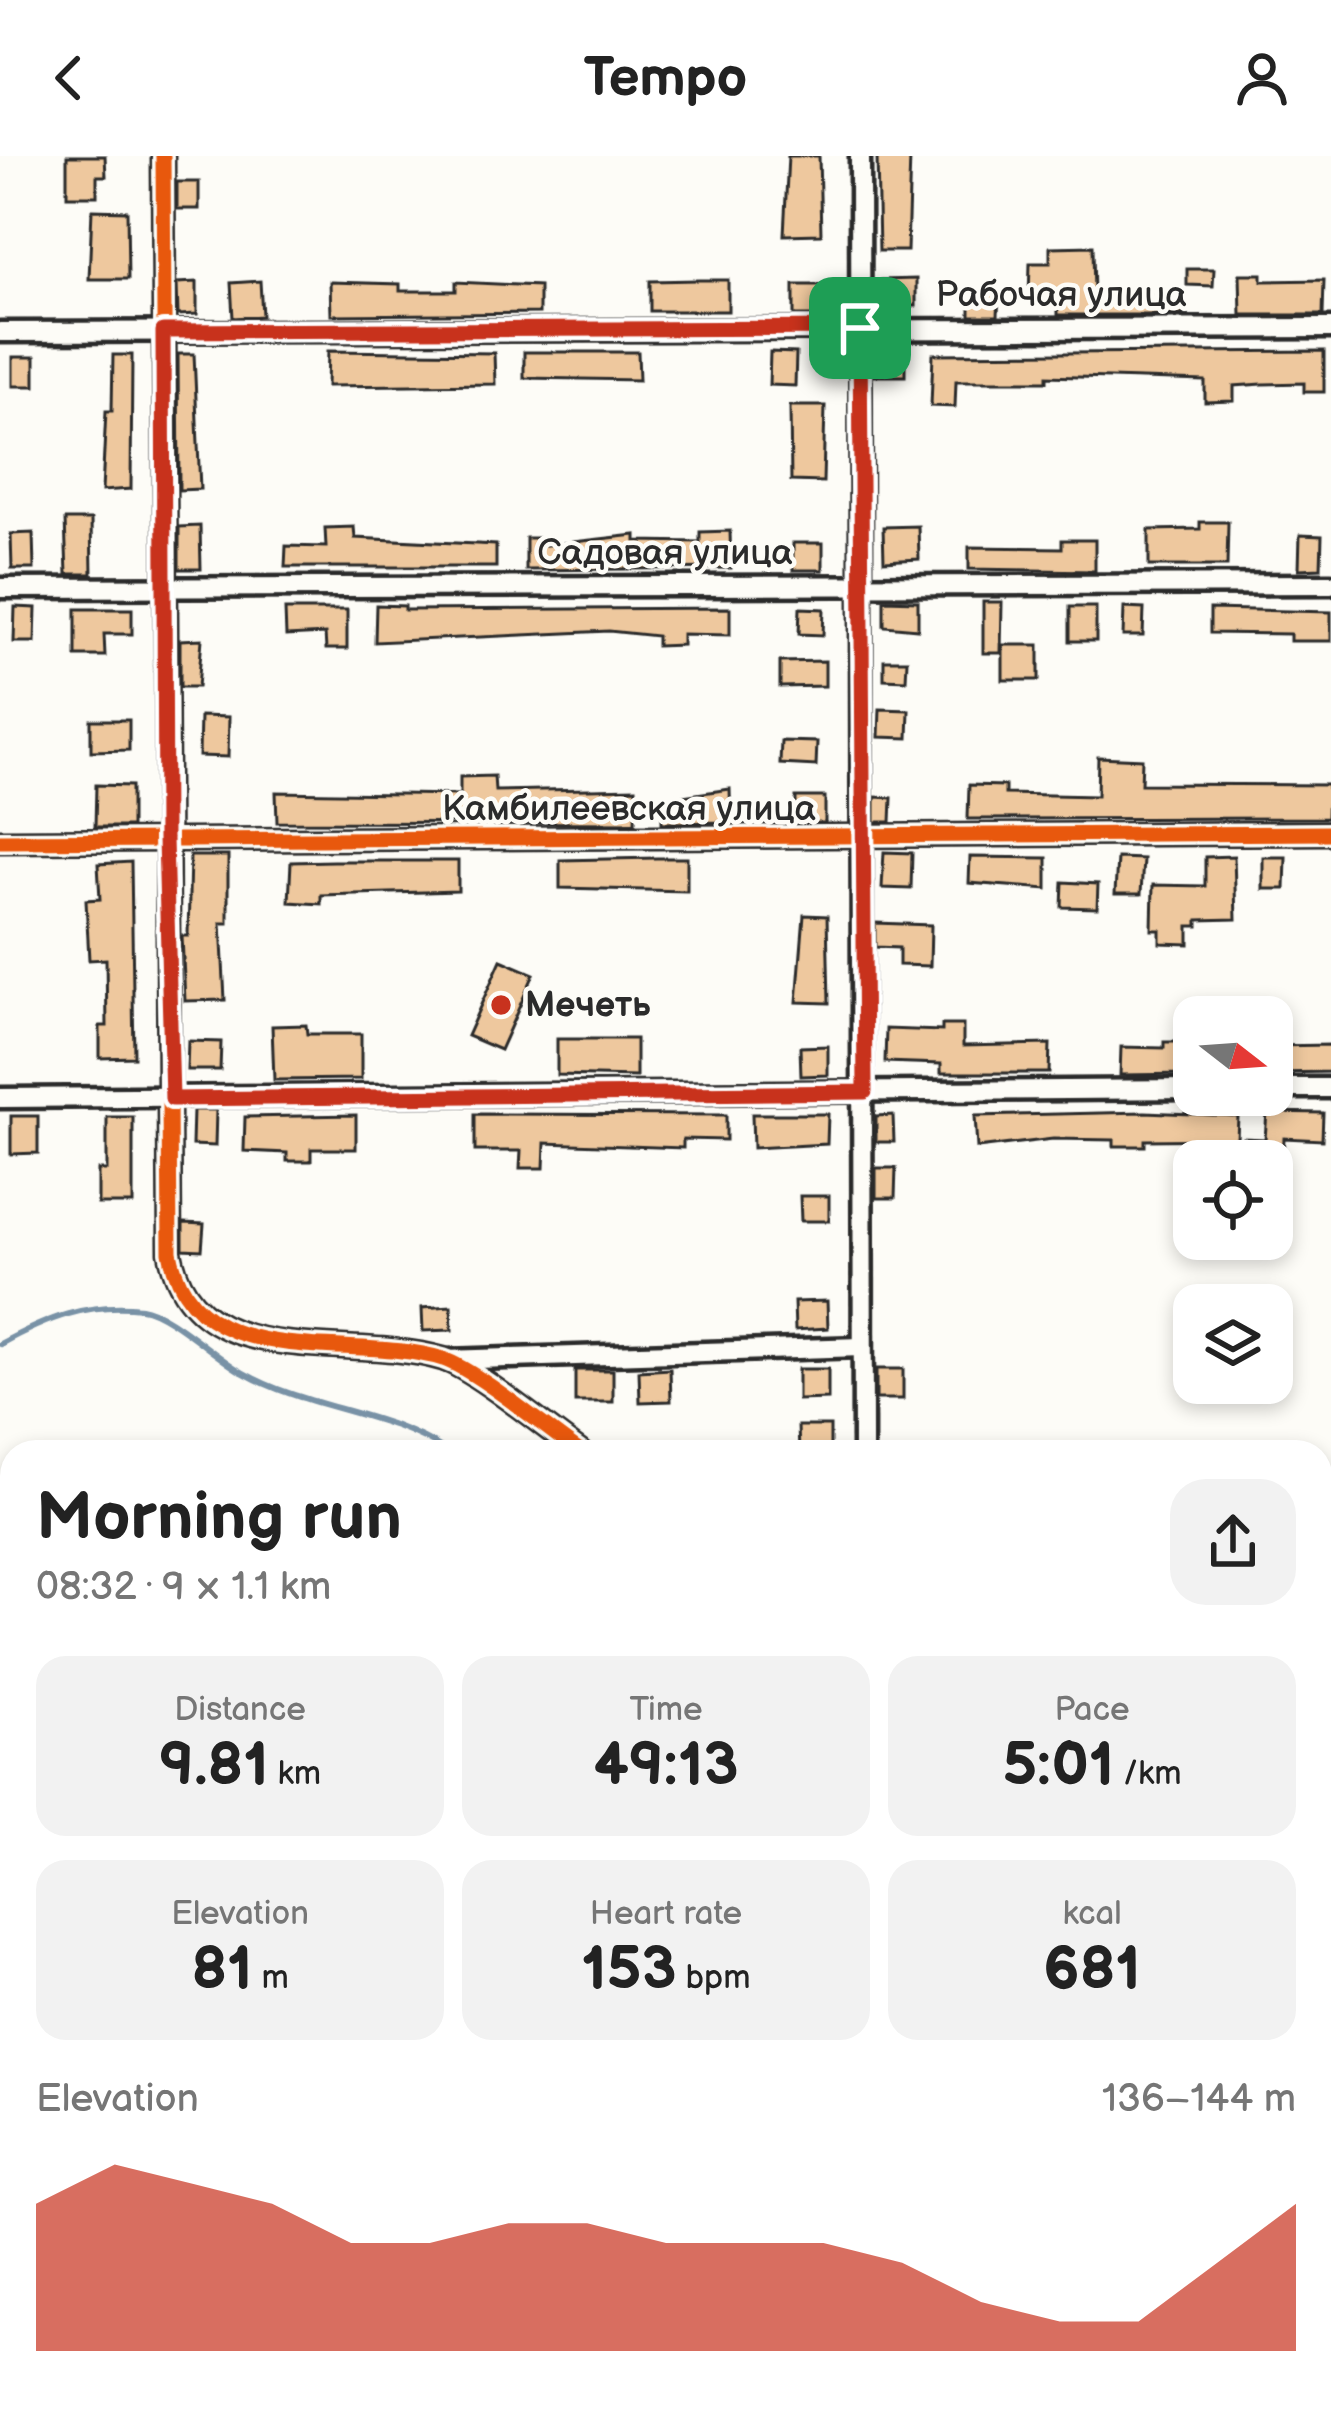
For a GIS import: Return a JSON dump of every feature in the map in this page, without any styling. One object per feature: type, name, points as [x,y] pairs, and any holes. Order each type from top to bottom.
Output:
[{"type":"street","points":[[164,156],[170,1252],[186,1302],[211,1324],[253,1336],[446,1360],[862,1347]]},
{"type":"street","points":[[860,156],[863,1440]]},
{"type":"street","name":"Рабочая улица","points":[[0,332],[1331,328]]},
{"type":"street","name":"Садовая улица","points":[[0,588],[1331,584]]},
{"type":"street","name":"Камбилеевская улица","points":[[0,841],[1331,833]]},
{"type":"street","points":[[1293,1088],[1331,1088]]},
{"type":"street","points":[[0,1098],[1173,1089]]},
{"type":"street","points":[[446,1360],[563,1440]]},
{"type":"building","points":[[67,156],[105,156],[106,176],[97,176],[97,196],[67,196]]},
{"type":"building","points":[[788,156],[819,156],[821,234],[784,235]]},
{"type":"building","points":[[877,156],[910,156],[907,251],[879,251]]},
{"type":"building","points":[[177,182],[199,182],[199,209],[177,209]]},
{"type":"building","points":[[92,210],[127,211],[128,279],[89,279]]},
{"type":"building","points":[[1093,246],[1094,298],[1183,292],[1183,315],[1058,315],[1058,299],[1029,298],[1030,263],[1050,263],[1050,247]]},
{"type":"building","points":[[1187,269],[1214,269],[1213,286],[1187,285]]},
{"type":"building","points":[[1240,274],[1262,274],[1262,281],[1324,280],[1323,315],[1241,315]]},
{"type":"building","points":[[916,279],[916,306],[883,306],[882,280]]},
{"type":"building","points":[[728,280],[728,311],[650,311],[650,281]]},
{"type":"building","points":[[260,281],[262,316],[233,318],[231,283]]},
{"type":"building","points":[[197,282],[197,314],[178,315],[177,283]]},
{"type":"building","points":[[330,282],[400,284],[400,291],[456,291],[456,282],[539,286],[539,313],[331,315]]},
{"type":"building","points":[[794,285],[824,285],[824,316],[794,316]]},
{"type":"building","points":[[970,290],[999,291],[998,316],[970,316]]},
{"type":"building","points":[[875,350],[905,350],[905,376],[874,376]]},
{"type":"building","points":[[328,351],[494,353],[495,384],[327,386]]},
{"type":"building","points":[[1324,351],[1324,392],[1304,392],[1304,383],[1234,386],[1234,401],[1205,402],[1205,381],[1047,376],[1047,381],[956,381],[955,407],[931,406],[933,354]]},
{"type":"building","points":[[524,352],[638,352],[639,380],[524,378]]},
{"type":"building","points":[[770,352],[796,353],[795,386],[769,385]]},
{"type":"building","points":[[178,354],[194,354],[200,489],[179,490]]},
{"type":"building","points":[[113,355],[132,355],[131,489],[102,491],[106,411],[112,411]]},
{"type":"building","points":[[13,357],[35,357],[35,386],[13,386]]},
{"type":"building","points":[[790,406],[825,406],[823,482],[791,481]]},
{"type":"building","points":[[65,520],[91,520],[92,574],[67,574]]},
{"type":"building","points":[[1200,522],[1228,522],[1227,566],[1149,566],[1149,530],[1200,529]]},
{"type":"building","points":[[200,526],[201,569],[179,569],[179,527]]},
{"type":"building","points":[[918,526],[919,559],[884,561],[883,527]]},
{"type":"building","points":[[354,527],[355,538],[496,545],[496,567],[285,567],[286,546],[326,547],[325,528]]},
{"type":"building","points":[[730,531],[731,568],[526,570],[526,538],[546,538],[546,545],[636,535],[636,541],[700,542],[700,532]]},
{"type":"building","points":[[33,533],[34,569],[12,569],[11,534]]},
{"type":"building","points":[[1300,535],[1322,536],[1321,568],[1299,569]]},
{"type":"building","points":[[1062,540],[1095,540],[1095,571],[969,569],[969,547],[1062,548]]},
{"type":"building","points":[[793,543],[823,543],[823,570],[793,570]]},
{"type":"building","points":[[884,600],[918,601],[918,629],[884,626]]},
{"type":"building","points":[[983,602],[1002,602],[1001,653],[983,653]]},
{"type":"building","points":[[376,605],[405,606],[405,610],[730,608],[730,635],[682,634],[682,645],[657,646],[657,636],[609,631],[375,642]]},
{"type":"building","points":[[15,607],[36,608],[35,642],[14,642]]},
{"type":"building","points":[[1070,607],[1096,607],[1096,641],[1070,641]]},
{"type":"building","points":[[800,608],[824,609],[823,635],[799,634]]},
{"type":"building","points":[[1124,608],[1144,609],[1143,636],[1123,636]]},
{"type":"building","points":[[76,609],[132,609],[132,634],[104,634],[105,656],[76,656]]},
{"type":"building","points":[[1210,609],[1331,612],[1331,641],[1290,641],[1290,634],[1210,633]]},
{"type":"building","points":[[285,610],[347,610],[347,649],[326,649],[325,634],[286,636]]},
{"type":"building","points":[[202,639],[198,687],[180,687],[180,640]]},
{"type":"building","points":[[1003,645],[1039,645],[1039,680],[1003,680]]},
{"type":"building","points":[[884,660],[907,660],[906,680],[884,679]]},
{"type":"building","points":[[825,661],[825,686],[780,687],[780,662]]},
{"type":"building","points":[[880,709],[909,710],[908,738],[879,737]]},
{"type":"building","points":[[200,716],[229,717],[228,757],[199,756]]},
{"type":"building","points":[[91,720],[129,720],[129,750],[91,751]]},
{"type":"building","points":[[781,741],[817,742],[816,766],[780,764]]},
{"type":"building","points":[[1098,757],[1142,759],[1141,784],[1328,785],[1327,818],[968,819],[969,785],[1005,786],[1005,794],[1097,796]]},
{"type":"building","points":[[494,776],[495,791],[636,788],[635,823],[277,822],[276,792],[460,795],[460,777]]},
{"type":"building","points":[[96,785],[131,786],[131,827],[95,827]]},
{"type":"building","points":[[730,789],[731,822],[662,823],[662,799]]},
{"type":"building","points":[[796,797],[825,797],[825,823],[796,823]]},
{"type":"building","points":[[875,797],[892,798],[891,822],[875,822]]},
{"type":"building","points":[[884,852],[912,853],[911,889],[882,888]]},
{"type":"building","points":[[190,856],[228,856],[228,923],[221,923],[225,1000],[185,1001],[182,936],[188,936]]},
{"type":"building","points":[[1234,856],[1236,919],[1198,920],[1198,926],[1189,926],[1189,944],[1160,943],[1160,930],[1152,930],[1153,885],[1205,886],[1205,857]]},
{"type":"building","points":[[970,857],[1047,858],[1047,889],[969,883]]},
{"type":"building","points":[[1263,857],[1286,857],[1285,889],[1263,889]]},
{"type":"building","points":[[687,858],[687,891],[560,888],[560,860]]},
{"type":"building","points":[[1117,858],[1143,859],[1141,894],[1115,894]]},
{"type":"building","points":[[458,861],[458,891],[321,895],[321,904],[289,902],[291,862]]},
{"type":"building","points":[[131,862],[134,1057],[100,1058],[100,1026],[107,1026],[106,959],[89,960],[86,900],[100,899],[98,864]]},
{"type":"building","points":[[1063,882],[1098,884],[1097,908],[1062,907]]},
{"type":"building","points":[[804,915],[827,916],[829,1003],[797,1002]]},
{"type":"building","points":[[875,923],[931,925],[930,966],[899,965],[899,948],[875,947]]},
{"type":"building","name":"Мечеть","points":[[501,960],[534,974],[500,1050],[467,1036]]},
{"type":"building","points":[[306,1025],[307,1034],[361,1034],[361,1079],[274,1080],[272,1026]]},
{"type":"building","points":[[942,1025],[963,1025],[963,1046],[1050,1044],[1049,1073],[941,1073],[941,1064],[885,1062],[886,1029],[942,1031]]},
{"type":"building","points":[[557,1039],[636,1039],[636,1077],[557,1075]]},
{"type":"building","points":[[188,1041],[221,1042],[220,1070],[187,1070]]},
{"type":"building","points":[[1164,1042],[1173,1042],[1173,1074],[1120,1075],[1121,1047],[1164,1048]]},
{"type":"building","points":[[1331,1045],[1331,1072],[1293,1073],[1293,1046]]},
{"type":"building","points":[[828,1046],[828,1075],[801,1076],[800,1047]]},
{"type":"building","points":[[193,1110],[216,1110],[215,1146],[192,1145]]},
{"type":"building","points":[[1145,1112],[1238,1116],[1237,1139],[1145,1140],[1145,1146],[1114,1146],[1114,1140],[1053,1139],[977,1148],[975,1116]]},
{"type":"building","points":[[1323,1113],[1322,1140],[1244,1140],[1244,1138],[1265,1139],[1267,1116]]},
{"type":"building","points":[[475,1114],[726,1115],[726,1140],[683,1139],[683,1148],[545,1143],[544,1168],[520,1168],[521,1151],[475,1151]]},
{"type":"building","points":[[752,1114],[828,1114],[827,1144],[753,1148]]},
{"type":"building","points":[[356,1115],[356,1149],[311,1149],[311,1161],[287,1161],[287,1153],[244,1151],[245,1117]]},
{"type":"building","points":[[893,1115],[894,1142],[876,1142],[876,1116]]},
{"type":"building","points":[[11,1116],[38,1116],[38,1153],[11,1154]]},
{"type":"building","points":[[107,1117],[133,1117],[133,1204],[98,1204],[98,1170],[107,1170]]},
{"type":"building","points":[[876,1168],[896,1168],[895,1198],[876,1198]]},
{"type":"building","points":[[800,1196],[829,1196],[829,1221],[801,1221]]},
{"type":"building","points":[[183,1223],[204,1224],[202,1250],[183,1249]]},
{"type":"building","points":[[827,1301],[828,1328],[795,1330],[794,1302]]},
{"type":"building","points":[[451,1306],[452,1330],[423,1331],[422,1308]]},
{"type":"building","points":[[670,1369],[671,1401],[640,1402],[639,1371]]},
{"type":"building","points":[[798,1369],[828,1369],[828,1399],[798,1400]]},
{"type":"building","points":[[876,1369],[903,1369],[903,1399],[876,1399]]},
{"type":"building","points":[[575,1370],[613,1370],[613,1402],[575,1402]]},
{"type":"building","points":[[798,1426],[830,1426],[830,1440],[799,1440]]},
{"type":"waterway","points":[[0,1344],[67,1314],[141,1308],[164,1317],[267,1385],[427,1440]]},
{"type":"cycle path","points":[[163,156],[170,1252],[185,1292],[209,1318],[242,1334],[443,1359],[492,1387],[564,1440]]},
{"type":"cycle path","points":[[0,841],[1331,833]]},
{"type":"place","name":"Мечеть","points":[[501,1005]]},
{"type":"route","points":[[860,328],[865,1092],[172,1099],[165,839],[168,587],[163,331],[860,328]]}]
